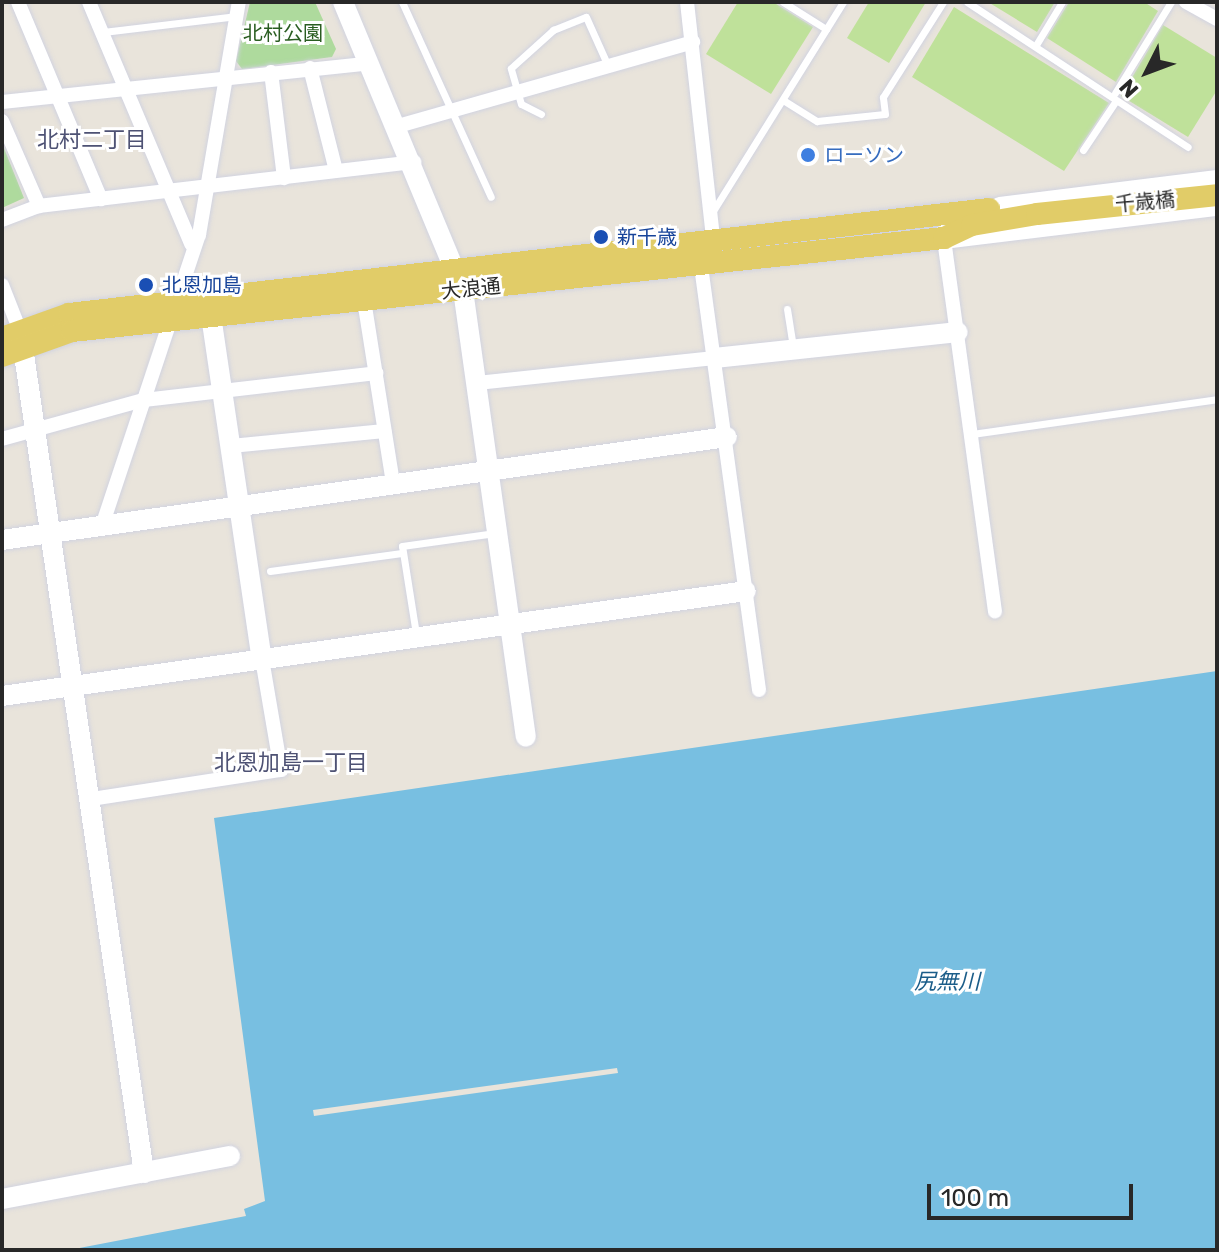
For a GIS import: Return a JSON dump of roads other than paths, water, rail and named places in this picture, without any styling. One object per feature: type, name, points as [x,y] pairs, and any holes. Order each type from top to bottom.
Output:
[{"type":"main road","name":"千歳橋","points":[[942,227],[1073,208],[1217,195]]},
{"type":"main road","points":[[942,227],[1000,207],[1037,214]]},
{"type":"main road","name":"大浪通","points":[[2,356],[15,339],[170,311],[942,227]]},
{"type":"main road","name":"大浪通","points":[[210,307],[364,300],[459,281]]},
{"type":"street","points":[[18,2],[101,199]]},
{"type":"street","points":[[89,2],[191,244]]},
{"type":"street","points":[[343,2],[414,162],[459,281],[477,383],[526,737]]},
{"type":"street","points":[[687,2],[709,218],[707,254],[715,358],[759,690]]},
{"type":"street","points":[[1186,2],[1217,19]]},
{"type":"street","points":[[102,526],[209,188],[239,9]]},
{"type":"street","points":[[398,126],[693,42]]},
{"type":"street","points":[[2,102],[370,63]]},
{"type":"street","points":[[310,68],[336,171]]},
{"type":"street","points":[[271,72],[284,178]]},
{"type":"street","points":[[2,121],[39,206]]},
{"type":"street","points":[[2,220],[39,206],[414,162]]},
{"type":"street","points":[[1000,207],[1217,180]]},
{"type":"street","points":[[995,611],[942,227],[1217,206]]},
{"type":"street","points":[[2,285],[36,426],[144,1173]]},
{"type":"street","points":[[364,300],[393,484]]},
{"type":"street","points":[[91,799],[281,770],[210,307]]},
{"type":"street","points":[[477,383],[958,332]]},
{"type":"street","points":[[2,439],[36,426],[144,400],[376,373]]},
{"type":"street","points":[[231,446],[384,431]]},
{"type":"street","points":[[2,540],[727,437]]},
{"type":"street","points":[[2,696],[746,591]]},
{"type":"street","points":[[2,1199],[230,1156]]},
{"type":"lane","points":[[402,2],[454,110],[491,197]]},
{"type":"lane","points":[[783,2],[826,29]]},
{"type":"lane","points":[[709,218],[843,2]]},
{"type":"lane","points":[[783,100],[817,121],[885,114],[883,97],[943,2]]},
{"type":"lane","points":[[967,2],[1188,147]]},
{"type":"lane","points":[[1036,45],[1062,2]]},
{"type":"lane","points":[[1083,150],[1171,2]]},
{"type":"lane","points":[[102,32],[239,9]]},
{"type":"lane","points":[[541,114],[525,110],[517,92],[513,63],[553,30],[586,17],[608,66]]},
{"type":"lane","points":[[787,309],[793,350]]},
{"type":"lane","points":[[972,434],[1217,399]]},
{"type":"lane","points":[[416,637],[402,546],[497,533]]},
{"type":"lane","points":[[270,571],[402,553]]},
{"type":"water","name":"尻無川","points":[[1217,671],[1217,1250],[69,1250],[246,1216],[244,1209],[265,1201],[214,818]]},
{"type":"place","name":"ローソン","points":[[808,155]]},
{"type":"place","name":"新千歳","points":[[601,237]]},
{"type":"place","name":"北恩加島","points":[[146,285]]},
{"type":"district","name":"北村二丁目","points":[[92,140]]},
{"type":"district","name":"北恩加島一丁目","points":[[291,763]]},
{"type":"park label","name":"北村公園","points":[[283,33]]}]
